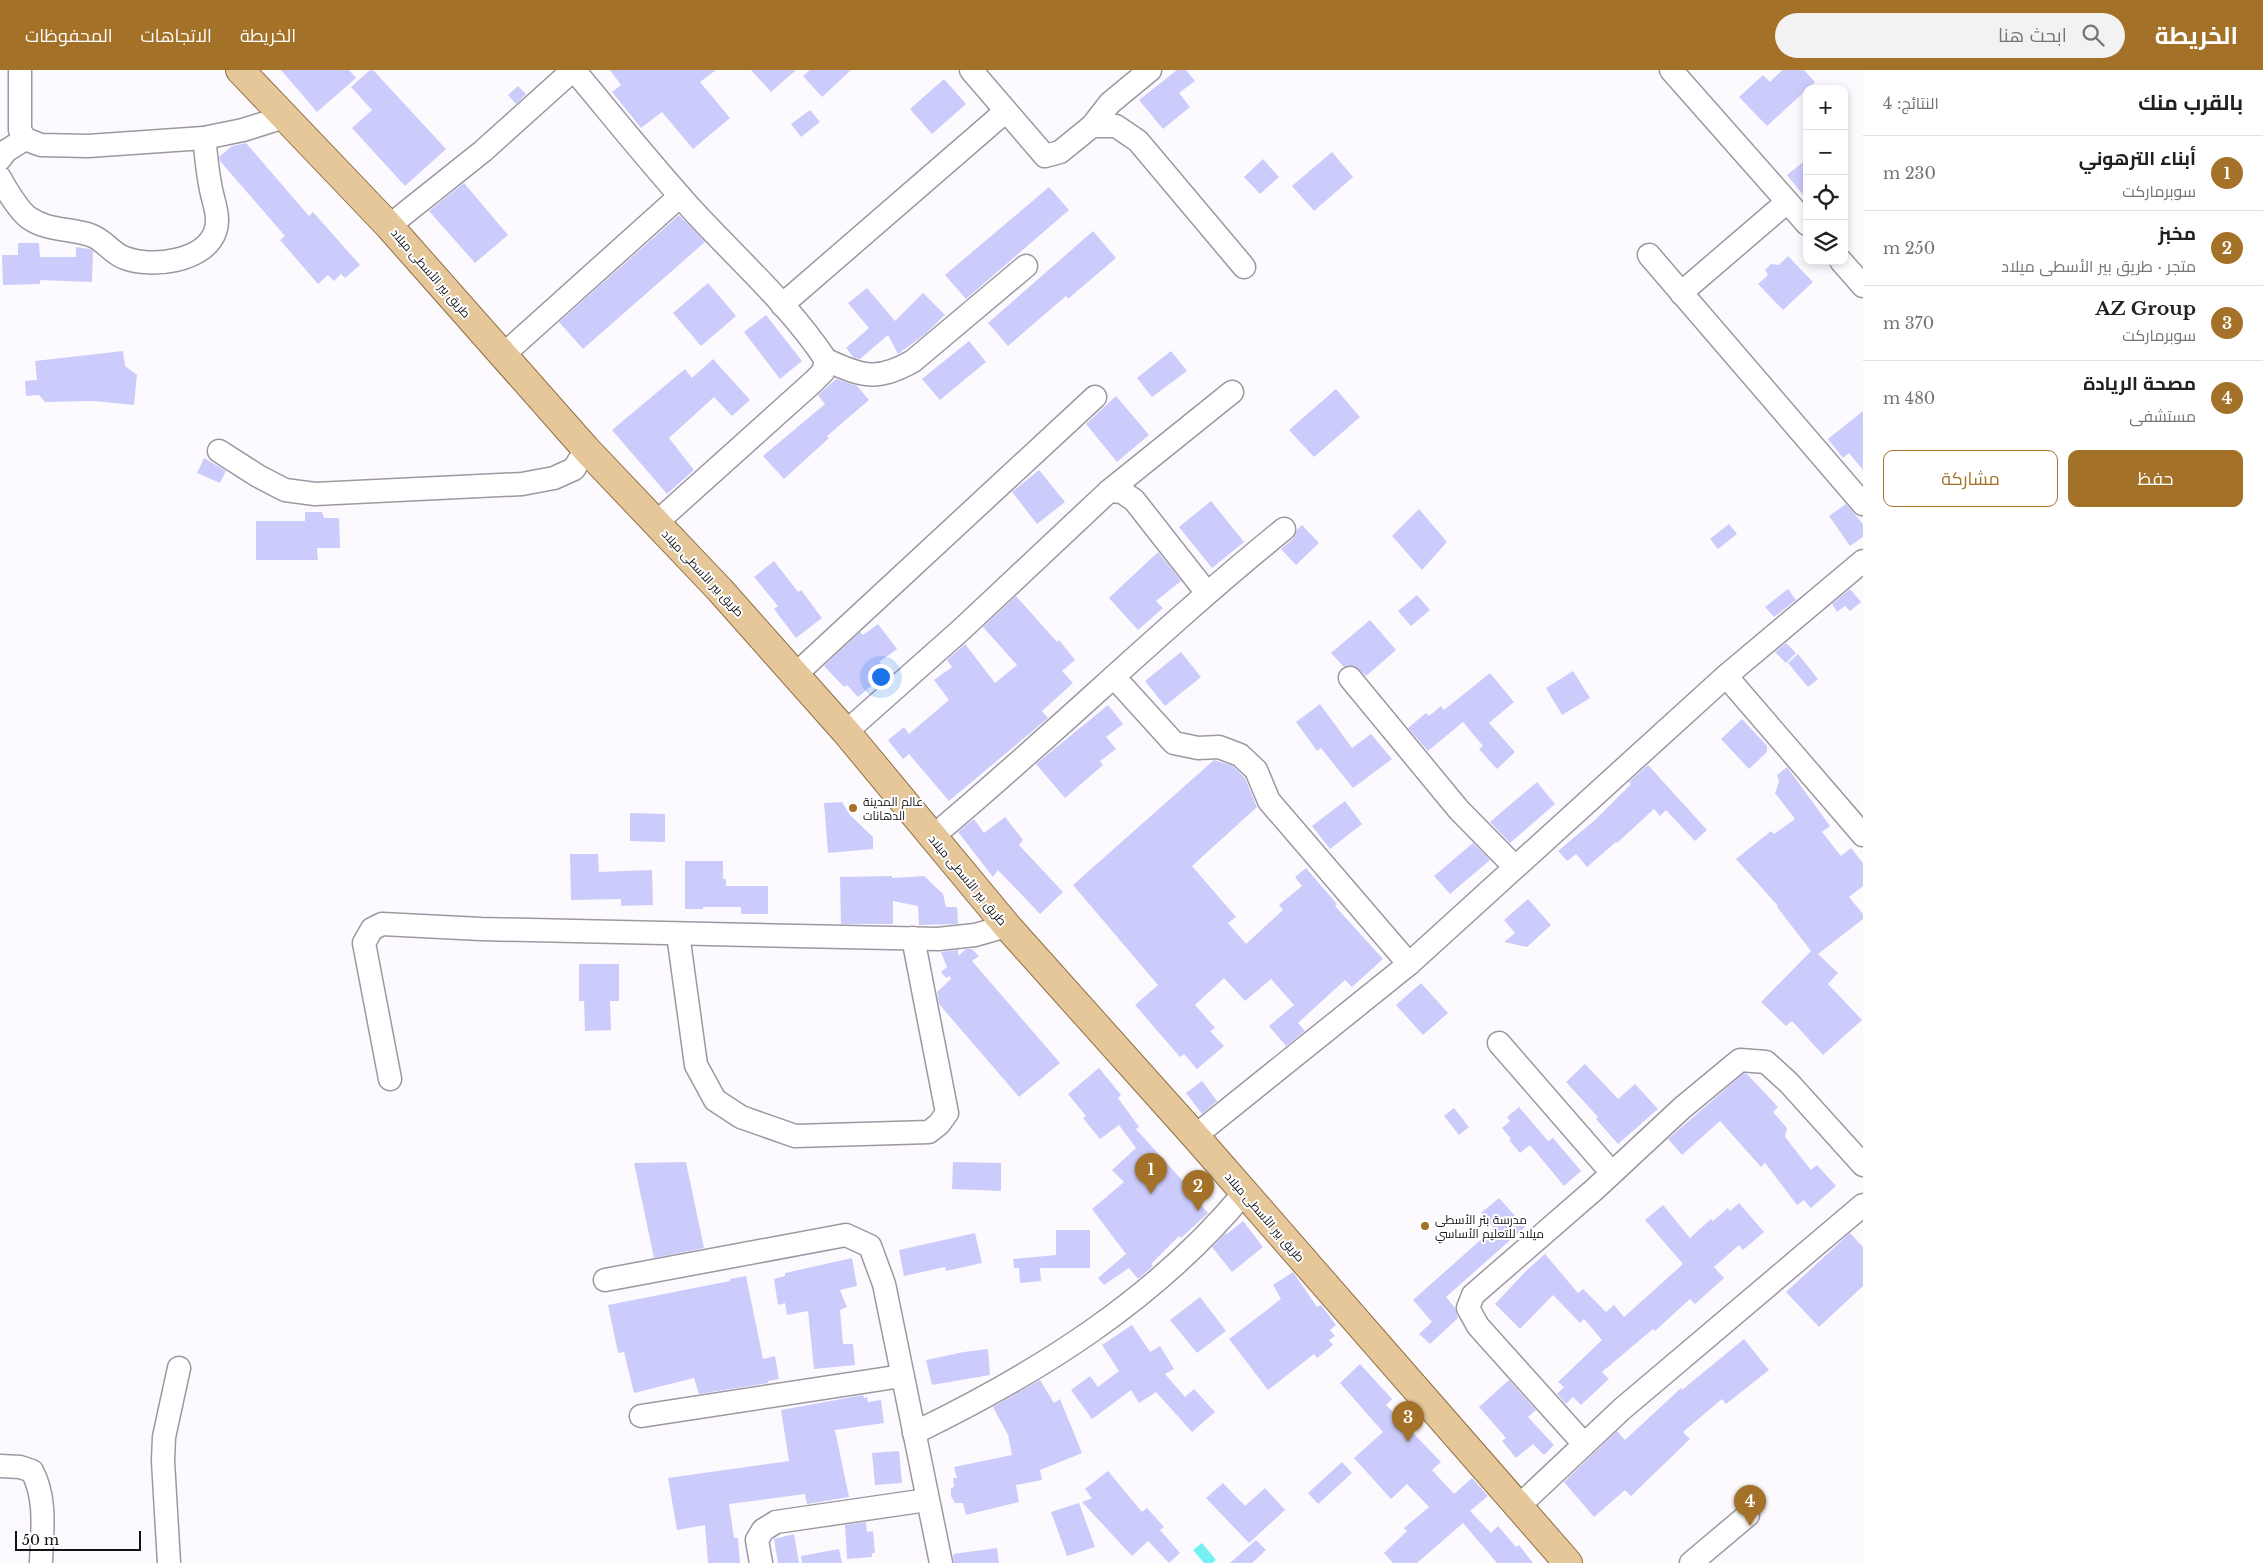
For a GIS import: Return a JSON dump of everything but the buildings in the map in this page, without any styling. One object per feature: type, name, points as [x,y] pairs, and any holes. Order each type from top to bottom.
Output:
[{"type":"main road","name":"طريق بير الأسطى ميلاد","points":[[247,73],[284,117],[389,226],[586,449],[720,590],[846,732],[1006,926],[1196,1136],[1568,1563]]},
{"type":"street","points":[[20,70],[20,130],[25,139],[41,145],[88,146],[204,138],[243,130],[284,117]]},
{"type":"street","points":[[389,226],[483,151],[574,70],[680,196],[782,305],[826,360],[859,374],[872,375],[895,372],[913,361],[1026,266]]},
{"type":"street","points":[[971,70],[1045,156],[1060,152],[1092,126],[1110,103],[1150,70]]},
{"type":"street","points":[[1671,70],[1803,220]]},
{"type":"street","points":[[782,305],[1006,111]]},
{"type":"street","points":[[1092,126],[1116,126],[1138,141],[1244,267]]},
{"type":"street","points":[[0,178],[27,217],[47,227],[91,235],[126,259],[152,262],[176,260],[197,253],[210,242],[216,230],[217,214],[210,184],[204,138]]},
{"type":"street","points":[[0,158],[6,151],[25,139]]},
{"type":"street","points":[[503,355],[680,196]]},
{"type":"street","points":[[1681,293],[1787,202]]},
{"type":"street","points":[[1649,255],[1863,504]]},
{"type":"street","points":[[1845,265],[1863,286]]},
{"type":"street","points":[[656,523],[824,372],[826,360]]},
{"type":"street","points":[[846,732],[962,629],[1109,491],[1232,392]]},
{"type":"street","points":[[795,675],[1095,397]]},
{"type":"street","points":[[219,451],[258,476],[285,490],[315,494],[522,484],[554,478],[574,468],[586,449]]},
{"type":"street","points":[[1109,491],[1122,492],[1134,500],[1207,593]]},
{"type":"street","points":[[932,837],[1001,779],[1207,593],[1284,528]]},
{"type":"street","points":[[1196,1136],[1409,964],[1726,676],[1863,561]]},
{"type":"street","points":[[1726,676],[1863,835]]},
{"type":"street","points":[[1114,677],[1174,743],[1198,748],[1219,746],[1240,755],[1256,770],[1269,801],[1409,964]]},
{"type":"street","points":[[1350,678],[1460,810],[1516,867]]},
{"type":"street","points":[[390,1079],[364,944],[372,930],[382,924],[481,930],[938,939],[975,934],[1006,926]]},
{"type":"street","points":[[678,934],[696,1065],[715,1100],[741,1117],[795,1136],[929,1132],[939,1124],[947,1113],[913,938]]},
{"type":"street","points":[[1499,1043],[1612,1173]]},
{"type":"street","points":[[1584,1444],[1478,1326],[1468,1308],[1473,1295],[1612,1173],[1682,1108],[1740,1060],[1766,1062],[1789,1083],[1863,1165]]},
{"type":"street","points":[[914,1433],[979,1402],[1020,1378],[1065,1351],[1119,1312],[1187,1255],[1215,1228],[1244,1193]]},
{"type":"street","points":[[1519,1506],[1622,1410],[1863,1205]]},
{"type":"street","points":[[605,1280],[846,1235],[870,1246],[884,1284],[941,1563]]},
{"type":"street","points":[[169,1563],[163,1461],[164,1437],[178,1368]]},
{"type":"street","points":[[641,1416],[902,1376]]},
{"type":"street","points":[[0,1466],[20,1467],[32,1471],[40,1485],[43,1518],[41,1563]]},
{"type":"street","points":[[761,1563],[756,1540],[763,1530],[776,1522],[927,1500]]},
{"type":"street","points":[[1691,1563],[1748,1515]]},
{"type":"water","points":[[1202,1543],[1216,1560],[1212,1563],[1204,1563],[1193,1550]]},
{"type":"place","name":"عالم المدينة الدهانات","points":[[853,808]]},
{"type":"place","name":"أبناء الترهوني","points":[[1151,1194]]},
{"type":"place","name":"مخبز","points":[[1198,1211]]},
{"type":"place","name":"مدرسة بئر الأسطى ميلاد للتعليم الأساسي","points":[[1425,1226]]},
{"type":"place","name":"AZ Group","points":[[1408,1442]]},
{"type":"place","name":"مصحة الريادة","points":[[1750,1526]]}]
